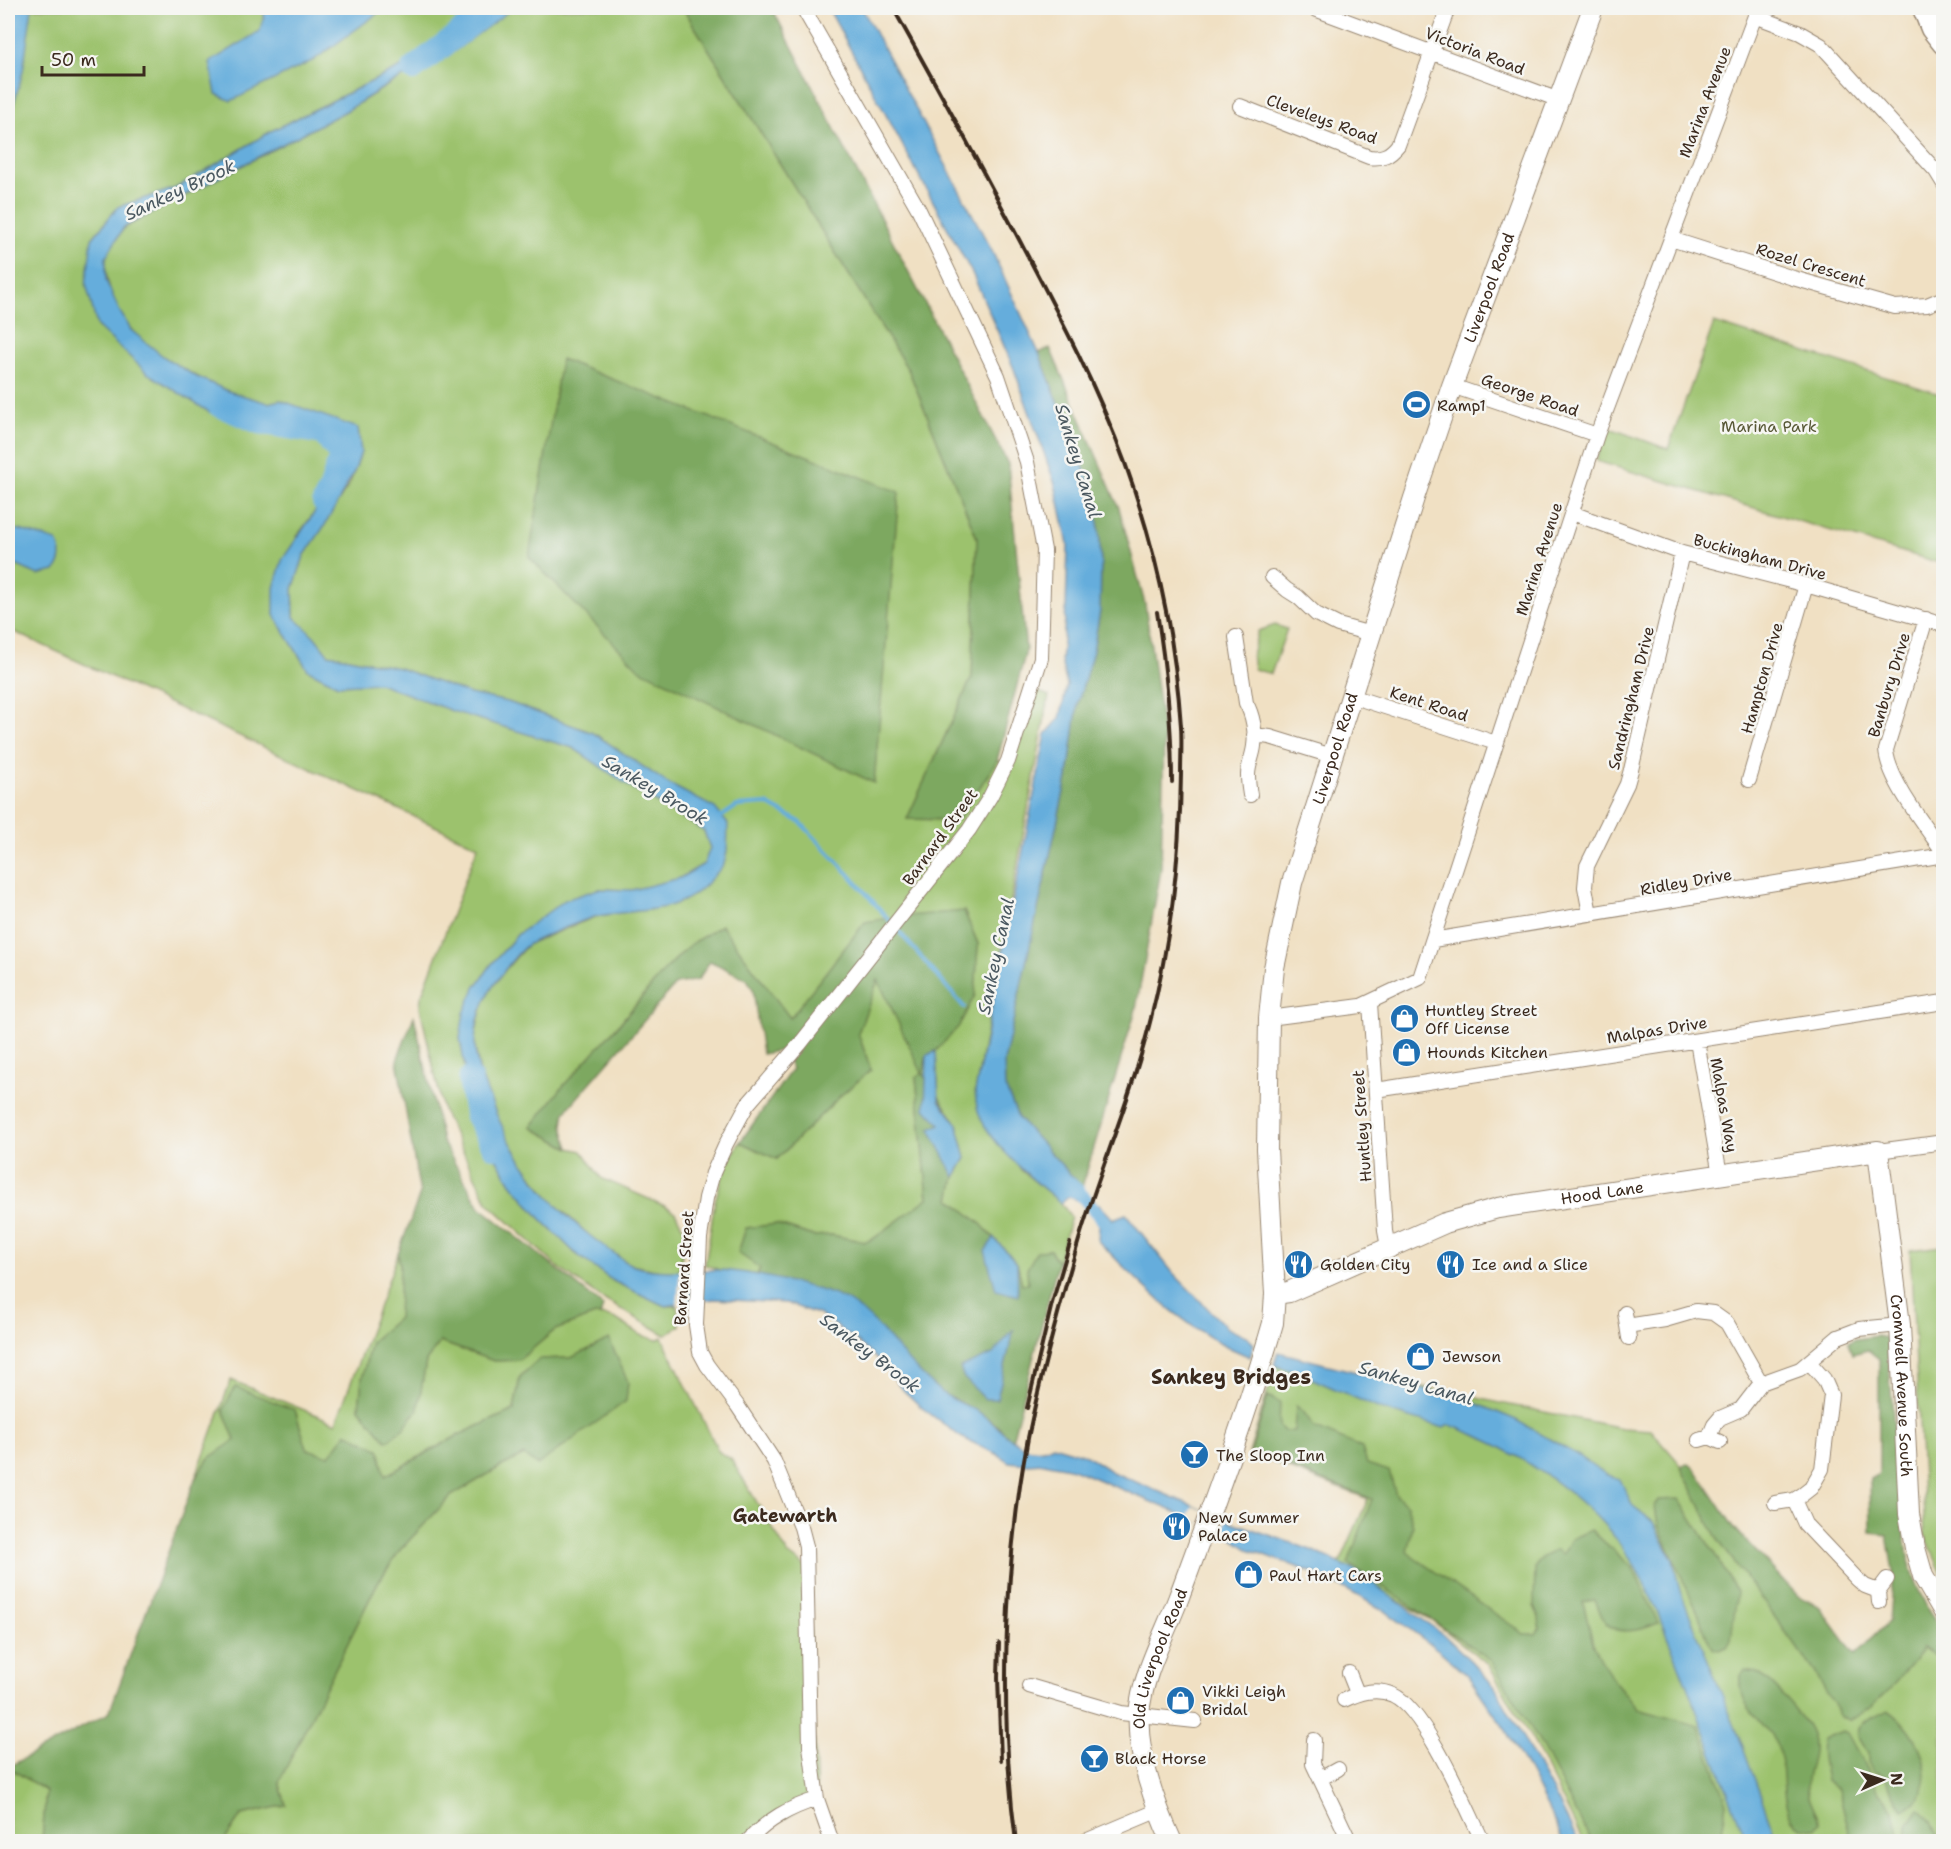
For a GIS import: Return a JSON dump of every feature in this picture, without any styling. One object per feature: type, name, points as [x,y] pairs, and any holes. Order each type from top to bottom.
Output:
[{"type":"highway","points":[[1925,8],[1933,28],[1944,42]]},
{"type":"street","name":"Barnard Street","points":[[803,8],[919,210],[999,376],[1027,462],[1044,550],[1041,658],[1008,761],[990,797],[969,830],[902,917],[801,1044],[747,1105],[726,1144],[706,1198],[700,1238],[696,1332],[700,1352],[707,1365],[774,1461],[801,1527],[806,1546],[810,1746],[818,1799],[832,1842]]},
{"type":"street","name":"Victoria Road","points":[[1312,8],[1559,100]]},
{"type":"street","points":[[1432,53],[1448,8]]},
{"type":"street","name":"Liverpool Road","points":[[1207,1519],[1274,1323],[1275,1294],[1267,1138],[1269,1018],[1274,968],[1292,883],[1452,386],[1593,8]]},
{"type":"street","points":[[1756,12],[1821,45],[1936,171],[1944,184]]},
{"type":"street","name":"Marina Avenue","points":[[1269,1018],[1353,1008],[1370,1003],[1420,978],[1598,435],[1756,12]]},
{"type":"street","name":"Cleveleys Road","points":[[1240,106],[1369,157],[1382,157],[1398,145],[1432,53]]},
{"type":"street","name":"Rozel Crescent","points":[[1671,239],[1793,278],[1895,307],[1927,305],[1944,298]]},
{"type":"street","name":"George Road","points":[[1452,386],[1598,435]]},
{"type":"street","name":"Buckingham Drive","points":[[1572,513],[1682,553],[1806,585],[1944,625]]},
{"type":"street","name":"Sandringham Drive","points":[[1590,914],[1585,887],[1587,866],[1632,770],[1682,553]]},
{"type":"street","points":[[1272,577],[1316,614],[1338,626],[1371,634]]},
{"type":"street","name":"Hampton Drive","points":[[1749,780],[1806,585]]},
{"type":"street","name":"Banbury Drive","points":[[1926,619],[1886,750],[1887,761],[1896,780],[1944,854]]},
{"type":"street","points":[[1236,637],[1246,703],[1252,713],[1254,735],[1248,778],[1250,795]]},
{"type":"street","name":"Kent Road","points":[[1351,696],[1496,743]]},
{"type":"street","points":[[1254,735],[1270,737],[1332,756]]},
{"type":"street","name":"Ridley Drive","points":[[1433,940],[1944,854]]},
{"type":"street","name":"Malpas Drive","points":[[1376,1090],[1944,1002]]},
{"type":"street","name":"Huntley Street","points":[[1370,1003],[1385,1231],[1388,1247]]},
{"type":"street","name":"Malpas Way","points":[[1696,1041],[1720,1175]]},
{"type":"street","name":"Hood Lane","points":[[1275,1294],[1289,1292],[1444,1223],[1498,1208],[1944,1142]]},
{"type":"street","name":"Cromwell Avenue South","points":[[1878,1151],[1900,1325],[1911,1531],[1923,1576],[1944,1612]]},
{"type":"street","points":[[1627,1325],[1665,1320],[1696,1311],[1713,1313],[1727,1323],[1761,1383]]},
{"type":"street","points":[[1710,1440],[1714,1425],[1720,1418],[1741,1409],[1761,1383],[1793,1373],[1838,1337],[1849,1331],[1900,1325]]},
{"type":"street","points":[[1775,1503],[1794,1500],[1811,1488],[1822,1469],[1825,1458],[1825,1431],[1831,1403],[1828,1387],[1809,1362]]},
{"type":"street","points":[[1794,1500],[1805,1524],[1857,1579],[1865,1586],[1881,1591]]},
{"type":"street","name":"Old Liverpool Road","points":[[1172,1842],[1148,1776],[1140,1739],[1139,1714],[1151,1666],[1207,1519]]},
{"type":"street","points":[[1349,1673],[1358,1693]]},
{"type":"street","points":[[1029,1686],[1121,1713],[1195,1721]]},
{"type":"street","points":[[1344,1700],[1358,1693],[1372,1691],[1391,1694],[1406,1703],[1418,1716],[1483,1842]]},
{"type":"street","points":[[1314,1740],[1313,1764],[1350,1842]]},
{"type":"street","points":[[1320,1779],[1338,1769]]},
{"type":"street","points":[[747,1842],[770,1819],[793,1807],[818,1799]]},
{"type":"street","points":[[1085,1841],[1160,1810]]},
{"type":"green space","points":[[8,8],[486,8],[446,45],[275,129],[176,188],[118,207],[92,239],[97,326],[273,422],[318,432],[338,446],[339,467],[314,513],[297,536],[274,615],[308,670],[338,685],[379,683],[453,711],[573,748],[635,790],[704,831],[710,848],[704,864],[680,878],[632,890],[598,889],[518,934],[491,965],[475,988],[460,1038],[469,1093],[488,1145],[511,1183],[540,1218],[575,1253],[613,1281],[665,1306],[677,1306],[680,1326],[666,1335],[603,1299],[559,1268],[488,1203],[443,1111],[420,1007],[421,997],[478,846],[8,629]]},
{"type":"green space","points":[[513,8],[683,8],[909,371],[977,538],[972,677],[907,819],[958,820],[997,761],[1008,761],[1033,689],[1049,696],[975,1092],[1021,1170],[1061,1203],[1071,1217],[1058,1262],[1050,1250],[1028,1284],[1022,1284],[1017,1263],[979,1222],[950,1199],[955,1177],[966,1158],[957,1124],[939,1100],[938,1079],[923,1073],[916,1077],[928,1198],[873,1239],[865,1242],[832,1235],[813,1236],[776,1224],[757,1275],[720,1270],[705,1265],[715,1201],[725,1167],[740,1142],[777,1159],[840,1096],[871,1070],[858,1033],[878,979],[923,1072],[927,1055],[975,995],[978,944],[964,911],[837,959],[790,1019],[721,926],[691,944],[665,970],[531,1127],[569,1148],[582,1151],[601,1178],[675,1212],[688,1237],[684,1244],[679,1272],[669,1273],[631,1265],[591,1237],[553,1202],[522,1163],[501,1128],[480,1073],[474,1042],[486,995],[528,944],[595,917],[618,913],[724,864],[714,808],[669,784],[593,733],[508,702],[470,694],[399,668],[328,654],[294,617],[293,589],[304,556],[350,483],[361,452],[358,429],[280,400],[267,403],[252,400],[193,374],[173,363],[140,339],[125,321],[112,295],[107,277],[106,259],[124,228],[346,111]]},
{"type":"green space","points":[[683,8],[772,8],[1008,464],[1026,651],[997,761],[958,820],[907,819],[972,677],[977,538],[909,371]]},
{"type":"green space","name":"Marina Park","points":[[1714,323],[1943,395],[1943,564],[1596,461],[1607,427],[1668,449]]},
{"type":"green space","points":[[1050,348],[1119,508],[1145,604],[1164,738],[1161,870],[1136,1009],[1082,1187],[1019,1119],[1005,1087],[1004,1062],[1069,769],[1078,702],[1093,651],[1100,611],[1099,528],[1092,490],[1039,353]]},
{"type":"green space","points":[[561,359],[899,492],[874,783],[639,669],[529,557]]},
{"type":"green space","points":[[1275,625],[1287,629],[1271,674],[1254,669],[1252,655],[1258,631]]},
{"type":"green space","points":[[964,911],[978,944],[975,995],[959,1026],[936,1051],[927,1055],[923,1073],[957,1124],[966,1158],[955,1177],[950,1199],[979,1222],[1017,1263],[1022,1284],[1028,1284],[1027,1269],[1037,1251],[1050,1250],[1058,1262],[1012,1441],[997,1425],[980,1413],[942,1393],[904,1359],[876,1324],[816,1289],[757,1275],[760,1268],[738,1253],[746,1228],[776,1224],[813,1236],[831,1235],[865,1242],[873,1239],[928,1198],[916,1077],[922,1073],[878,980],[858,1033],[871,1070],[840,1096],[777,1159],[740,1142],[792,1069],[783,1050],[762,1054],[753,989],[747,979],[710,961],[698,980],[676,984],[565,1112],[563,1126],[569,1148],[531,1127],[564,1085],[665,970],[691,944],[721,925],[790,1018],[865,922]]},
{"type":"green space","points":[[414,1016],[442,1141],[480,1207],[603,1306],[600,1316],[595,1315],[555,1330],[519,1360],[494,1361],[440,1342],[426,1361],[418,1409],[404,1428],[387,1441],[359,1408],[362,1379],[371,1342],[398,1318],[400,1264],[398,1254],[420,1194],[397,1060]]},
{"type":"green space","points":[[1944,1246],[1943,1577],[1925,1535],[1910,1250]]},
{"type":"green space","points":[[398,1254],[400,1264],[399,1318],[371,1342],[362,1379],[359,1408],[387,1441],[422,1383],[426,1361],[440,1342],[494,1361],[519,1360],[555,1330],[595,1315],[616,1319],[641,1335],[657,1340],[662,1337],[719,1452],[731,1459],[788,1554],[807,1568],[817,1799],[747,1841],[224,1841],[241,1815],[286,1805],[279,1782],[377,1584],[400,1550],[451,1496],[524,1455],[571,1358],[539,1359],[520,1377],[514,1410],[459,1435],[385,1476],[307,1449],[295,1410],[223,1410],[236,1440],[209,1458],[195,1479],[231,1380],[336,1423]]},
{"type":"green space","points":[[1876,1336],[1887,1338],[1898,1479],[1908,1557],[1916,1584],[1929,1612],[1943,1632],[1943,1661],[1923,1648],[1881,1698],[1848,1721],[1840,1717],[1815,1672],[1718,1540],[1681,1468],[1689,1464],[1696,1470],[1735,1529],[1798,1596],[1820,1607],[1855,1655],[1889,1621],[1893,1571],[1887,1535],[1871,1533],[1870,1479],[1879,1474],[1879,1359],[1868,1350],[1852,1354],[1848,1343],[1856,1339]]},
{"type":"green space","points":[[609,1339],[628,1382],[626,1401],[537,1465],[524,1455],[451,1496],[400,1550],[377,1584],[279,1782],[286,1805],[241,1815],[226,1841],[42,1841],[46,1791],[8,1767],[109,1713],[195,1479],[209,1458],[235,1440],[223,1410],[235,1387],[295,1410],[307,1449],[329,1456],[347,1433],[379,1449],[385,1476],[459,1435],[514,1410],[520,1377],[539,1359],[571,1358]]},
{"type":"green space","points":[[1278,1357],[1622,1428],[1651,1430],[1854,1667],[1943,1641],[1943,1841],[1583,1841],[1536,1746],[1488,1664],[1430,1619],[1338,1567],[1368,1499],[1249,1453]]},
{"type":"green space","points":[[1268,1396],[1280,1403],[1279,1426],[1284,1431],[1294,1431],[1296,1406],[1303,1411],[1314,1427],[1362,1448],[1367,1464],[1389,1471],[1396,1495],[1407,1505],[1413,1525],[1407,1552],[1524,1634],[1536,1634],[1540,1628],[1539,1617],[1534,1606],[1535,1567],[1542,1557],[1557,1550],[1563,1554],[1571,1539],[1591,1530],[1633,1568],[1658,1623],[1637,1630],[1614,1629],[1603,1619],[1595,1600],[1583,1602],[1593,1644],[1611,1677],[1638,1709],[1699,1726],[1727,1803],[1720,1841],[1591,1841],[1540,1743],[1491,1660],[1348,1563],[1372,1499],[1251,1452]]},
{"type":"green space","points":[[1679,1499],[1737,1592],[1731,1640],[1727,1647],[1720,1650],[1714,1649],[1709,1643],[1698,1613],[1658,1525],[1655,1506],[1659,1500]]},
{"type":"green space","points":[[1746,1670],[1755,1672],[1771,1683],[1797,1711],[1809,1730],[1813,1751],[1807,1788],[1810,1802],[1820,1823],[1816,1829],[1797,1824],[1788,1810],[1780,1752],[1743,1697],[1741,1675]]},
{"type":"green space","points":[[1888,1710],[1910,1731],[1924,1759],[1926,1774],[1924,1788],[1916,1800],[1903,1810],[1883,1776],[1873,1772],[1868,1763],[1868,1753],[1858,1736],[1859,1728],[1864,1722]]},
{"type":"green space","points":[[1843,1731],[1847,1733],[1879,1791],[1887,1800],[1895,1816],[1900,1841],[1852,1841],[1838,1790],[1826,1781],[1822,1752],[1825,1738]]},
{"type":"green space","points":[[8,1766],[46,1791],[42,1841],[8,1841]]},
{"type":"green space","points":[[1919,1809],[1932,1821],[1940,1841],[1908,1841],[1908,1825]]},
{"type":"water","points":[[8,8],[32,8],[23,71],[8,125]]},
{"type":"water","points":[[266,8],[385,8],[314,60],[231,101],[216,94],[210,62],[260,31]]},
{"type":"water","name":"Sankey Brook","points":[[486,8],[513,8],[448,56],[389,84],[346,111],[124,227],[106,257],[106,280],[131,330],[164,357],[195,376],[228,391],[268,403],[280,400],[358,428],[361,452],[355,470],[325,525],[304,556],[293,589],[294,617],[314,636],[328,654],[399,668],[470,694],[508,702],[593,733],[669,784],[715,808],[728,824],[726,859],[719,870],[697,892],[685,900],[658,909],[598,916],[535,941],[517,955],[489,992],[477,1024],[476,1055],[481,1076],[509,1141],[521,1161],[550,1198],[585,1232],[630,1264],[656,1270],[719,1270],[748,1273],[807,1286],[840,1297],[871,1319],[931,1384],[950,1398],[980,1413],[1023,1446],[1042,1449],[1053,1445],[1086,1455],[1112,1472],[1227,1520],[1311,1550],[1356,1571],[1445,1636],[1495,1687],[1578,1841],[1564,1841],[1505,1729],[1468,1676],[1441,1652],[1385,1611],[1322,1576],[1248,1549],[1223,1532],[1073,1469],[1044,1463],[1009,1462],[961,1437],[921,1407],[900,1387],[884,1365],[853,1338],[820,1315],[786,1303],[714,1299],[665,1306],[613,1281],[575,1253],[540,1218],[511,1183],[488,1145],[469,1093],[460,1038],[464,1013],[475,988],[491,965],[518,934],[565,900],[598,889],[632,890],[680,878],[704,864],[710,848],[704,831],[635,790],[573,748],[452,711],[379,683],[338,685],[308,670],[274,615],[274,588],[282,560],[314,513],[339,467],[338,447],[318,432],[209,412],[147,373],[97,326],[86,284],[92,239],[118,207],[176,188],[275,129],[446,45]]},
{"type":"water","points":[[828,8],[862,8],[992,251],[1039,353],[1092,489],[1099,528],[1100,611],[1093,651],[1078,702],[1069,769],[1004,1062],[1005,1087],[1019,1119],[1082,1187],[1078,1200],[1069,1197],[1061,1203],[1014,1161],[991,1136],[983,1123],[977,1109],[975,1092],[1046,734],[1060,718],[1067,685],[1061,661],[1066,609],[1068,544],[1055,484],[1014,369],[973,275]]},
{"type":"water","points":[[9,529],[57,541],[61,556],[55,571],[38,575],[8,564]]},
{"type":"water","points":[[936,1051],[939,1100],[957,1124],[966,1158],[955,1177],[930,1129],[940,1124],[925,1108],[927,1055]]},
{"type":"water","points":[[1099,1204],[1113,1219],[1126,1214],[1174,1274],[1227,1328],[1248,1338],[1254,1344],[1250,1357],[1227,1347],[1186,1322],[1150,1292],[1098,1241],[1099,1224],[1093,1217]]},
{"type":"water","points":[[994,1238],[1017,1263],[1018,1296],[996,1290],[985,1251]]},
{"type":"water","points":[[1014,1329],[997,1399],[985,1399],[964,1378],[960,1368],[993,1354]]},
{"type":"water","points":[[1278,1352],[1473,1402],[1516,1420],[1607,1475],[1620,1479],[1632,1505],[1653,1522],[1673,1560],[1680,1591],[1742,1744],[1777,1841],[1747,1841],[1647,1590],[1625,1551],[1591,1511],[1547,1476],[1498,1446],[1450,1425],[1444,1428],[1380,1409],[1306,1376],[1274,1365]]},
{"type":"pier","points":[[680,1269],[685,1269],[682,1306],[677,1306]]},
{"type":"pier","points":[[1193,1506],[1227,1520],[1223,1532],[1188,1518]]},
{"type":"waterway","name":"Sankey Brook","points":[[413,69],[492,8]]},
{"type":"waterway","name":"Sankey Brook","points":[[219,405],[259,422],[323,433],[341,455],[331,488],[324,502]]},
{"type":"waterway","name":"Sankey Canal","points":[[718,819],[737,806],[767,804],[800,822],[891,922]]},
{"type":"waterway","name":"Sankey Canal","points":[[896,928],[964,1007]]},
{"type":"waterway","name":"Sankey Brook","points":[[470,1079],[476,1114],[494,1147]]},
{"type":"waterway","name":"Sankey Canal","points":[[1066,1181],[1106,1223]]},
{"type":"railway","points":[[893,8],[1043,285],[1073,343],[1113,432],[1136,494],[1162,592],[1174,659],[1181,726],[1176,868],[1164,961],[1135,1075],[1081,1233],[1059,1309],[1033,1412],[1020,1487],[1009,1588],[1006,1691],[1007,1743],[1016,1842]]},
{"type":"railway","points":[[1157,612],[1168,697],[1172,782]]},
{"type":"railway","points":[[1027,1408],[1052,1303],[1070,1243]]},
{"type":"railway","points":[[999,1643],[1001,1760]]},
{"type":"place","name":"Ramp1","points":[[1416,405]]},
{"type":"place","name":"Huntley Street Off License","points":[[1404,1019]]},
{"type":"place","name":"Hounds Kitchen","points":[[1406,1052]]},
{"type":"place","name":"Golden City","points":[[1299,1264]]},
{"type":"place","name":"Ice and a Slice","points":[[1451,1264]]},
{"type":"place","name":"Jewson","points":[[1421,1356]]},
{"type":"place","name":"The Sloop Inn","points":[[1195,1455]]},
{"type":"place","name":"New Summer Palace","points":[[1177,1526]]},
{"type":"place","name":"Paul Hart Cars","points":[[1248,1575]]},
{"type":"place","name":"Vikki Leigh Bridal","points":[[1181,1700]]},
{"type":"place","name":"Black Horse","points":[[1094,1758]]},
{"type":"district","name":"Sankey Bridges","points":[[1231,1377]]},
{"type":"district","name":"Gatewarth","points":[[785,1516]]}]
